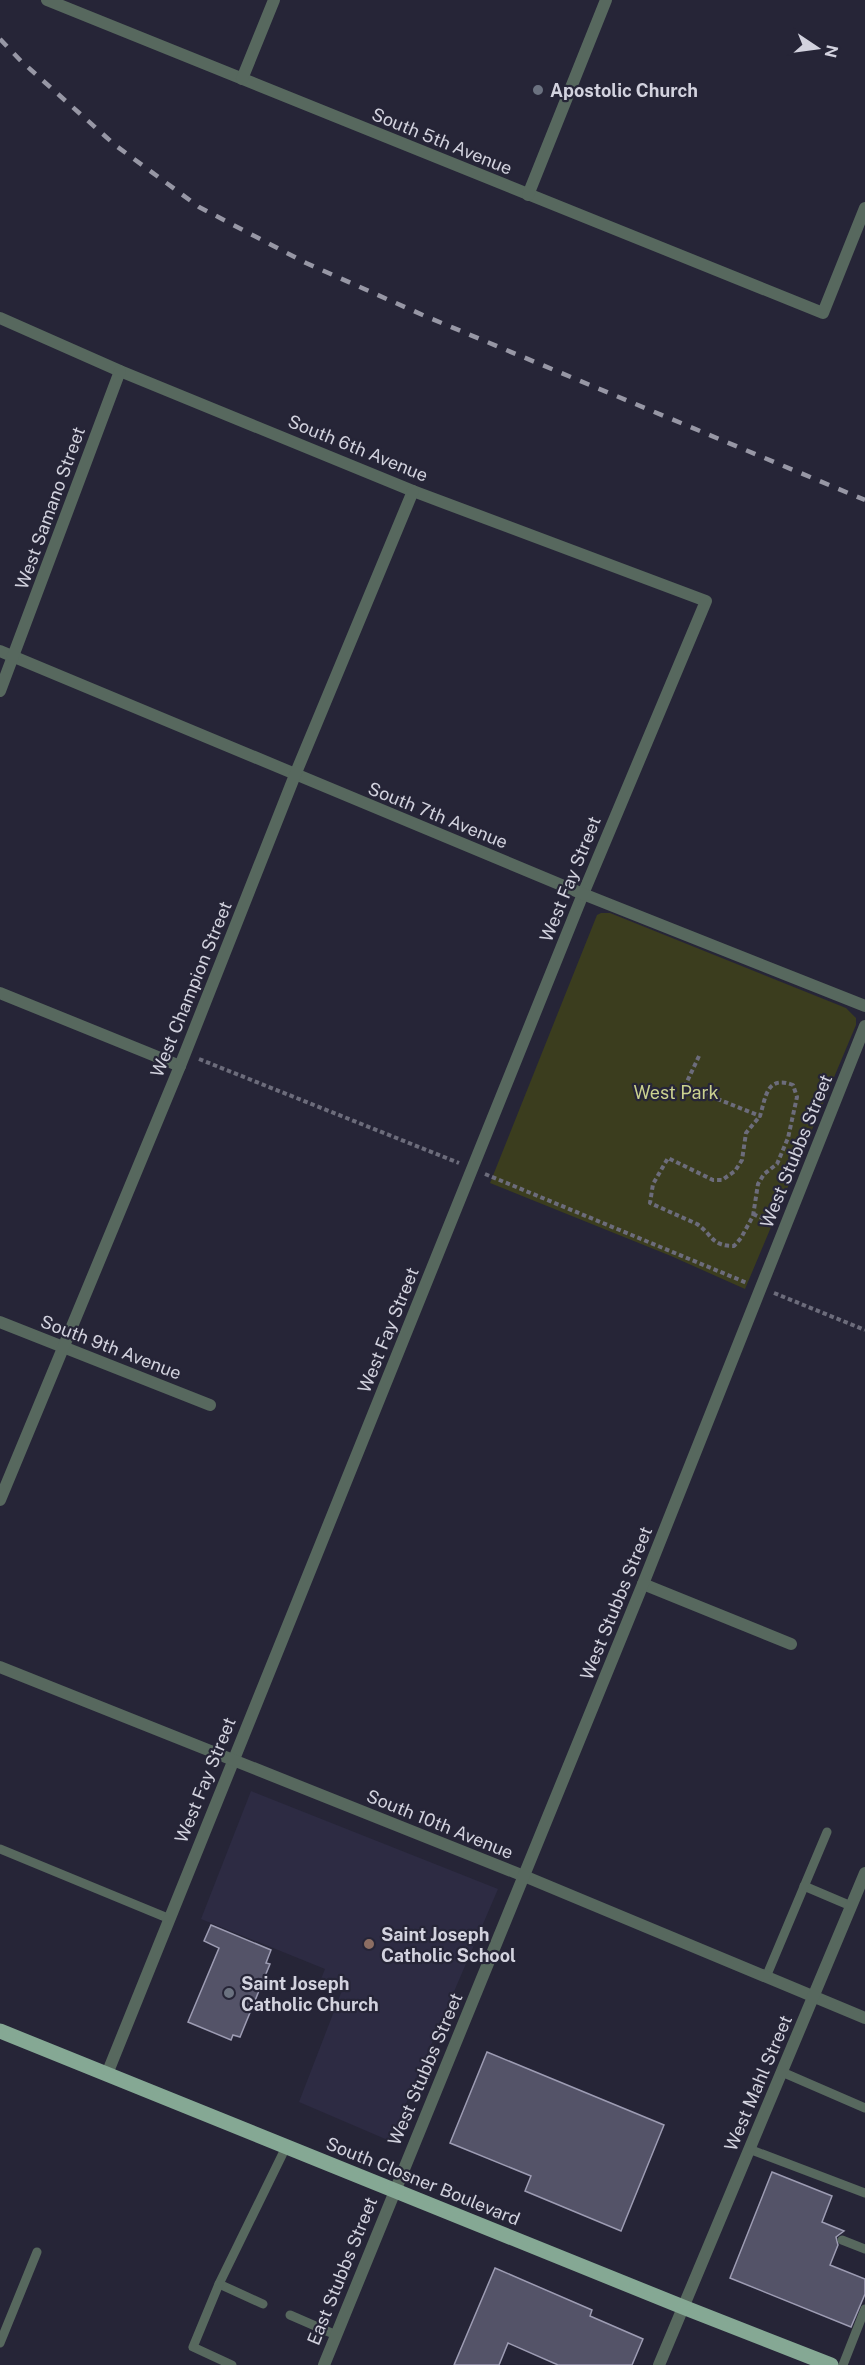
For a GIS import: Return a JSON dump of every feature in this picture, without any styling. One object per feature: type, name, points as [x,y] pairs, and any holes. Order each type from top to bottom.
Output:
[{"type":"main road","name":"South Closner Boulevard","points":[[0,2031],[831,2365]]},
{"type":"street","name":"South 5th Avenue","points":[[47,0],[823,313],[865,208]]},
{"type":"street","points":[[242,79],[274,0]]},
{"type":"street","points":[[528,195],[606,0]]},
{"type":"street","name":"South 6th Avenue","points":[[0,318],[120,371],[413,490],[706,601]]},
{"type":"street","name":"West Samano Street","points":[[0,691],[120,371]]},
{"type":"street","name":"West Champion Street","points":[[0,1500],[180,1066],[295,776],[413,490]]},
{"type":"street","name":"West Fay Street","points":[[107,2074],[583,894],[706,601]]},
{"type":"street","name":"South 7th Avenue","points":[[0,651],[295,776],[865,1006]]},
{"type":"street","points":[[0,993],[180,1066]]},
{"type":"street","name":"West Stubbs Street","points":[[394,2190],[643,1584],[865,1026]]},
{"type":"street","name":"South 9th Avenue","points":[[0,1322],[210,1405]]},
{"type":"street","points":[[643,1584],[791,1644]]},
{"type":"street","name":"South 10th Avenue","points":[[0,1667],[524,1876],[865,2018]]},
{"type":"street","name":"West Mahl Street","points":[[659,2365],[865,1874]]},
{"type":"street","name":"East Stubbs Street","points":[[324,2365],[394,2190]]},
{"type":"lane","points":[[766,1977],[827,1832]]},
{"type":"lane","points":[[0,1849],[170,1919]]},
{"type":"lane","points":[[804,1887],[851,1906]]},
{"type":"lane","points":[[782,2072],[865,2108]]},
{"type":"lane","points":[[232,2365],[193,2347],[219,2284],[286,2146]]},
{"type":"lane","points":[[749,2149],[865,2193]]},
{"type":"lane","points":[[842,2240],[865,2249]]},
{"type":"lane","points":[[0,2343],[37,2252]]},
{"type":"lane","points":[[219,2284],[263,2304]]},
{"type":"lane","points":[[843,2365],[865,2309]]},
{"type":"lane","points":[[290,2315],[336,2335]]},
{"type":"path","points":[[699,1056],[685,1086],[760,1116]]},
{"type":"path","points":[[208,1063],[454,1161]]},
{"type":"path","points":[[783,1081],[794,1085],[797,1097],[788,1138],[777,1164],[765,1174],[758,1184],[753,1214],[741,1238],[734,1246],[723,1246],[711,1240],[703,1228],[697,1224],[650,1203],[650,1196],[659,1171],[668,1158],[713,1180],[722,1180],[735,1171],[742,1160],[746,1133],[760,1116],[768,1090],[774,1083],[783,1081]]},
{"type":"path","points":[[495,1178],[744,1281]]},
{"type":"path","points":[[753,1214],[768,1221]]},
{"type":"path","points":[[782,1297],[865,1330]]},
{"type":"shaded area","name":"Saint Joseph Catholic School","points":[[251,1791],[498,1889],[390,2141],[299,2102],[343,1988],[321,1979],[325,1969],[201,1919]]},
{"type":"green space","name":"West Park","points":[[610,913],[846,1008],[856,1018],[856,1025],[745,1289],[671,1256],[490,1183],[597,915]]},
{"type":"building","name":"Saint Joseph Catholic Church","points":[[211,1925],[271,1950],[266,1963],[270,1964],[240,2037],[233,2035],[231,2040],[188,2022],[219,1948],[204,1941]]},
{"type":"building","points":[[487,2052],[664,2125],[621,2231],[525,2191],[531,2176],[450,2143]]},
{"type":"building","points":[[772,2172],[832,2196],[822,2222],[844,2231],[836,2237],[838,2245],[830,2265],[865,2279],[865,2294],[851,2327],[730,2278]]},
{"type":"building","points":[[495,2268],[592,2310],[590,2316],[643,2339],[632,2365],[558,2365],[508,2343],[499,2365],[454,2365]]},
{"type":"railway","points":[[0,39],[21,61],[115,145],[199,207],[306,263],[425,316],[865,500]]},
{"type":"place","name":"Apostolic Church","points":[[538,90]]},
{"type":"place","name":"Saint Joseph Catholic School","points":[[369,1944]]},
{"type":"place","name":"Saint Joseph Catholic Church","points":[[229,1993]]}]
